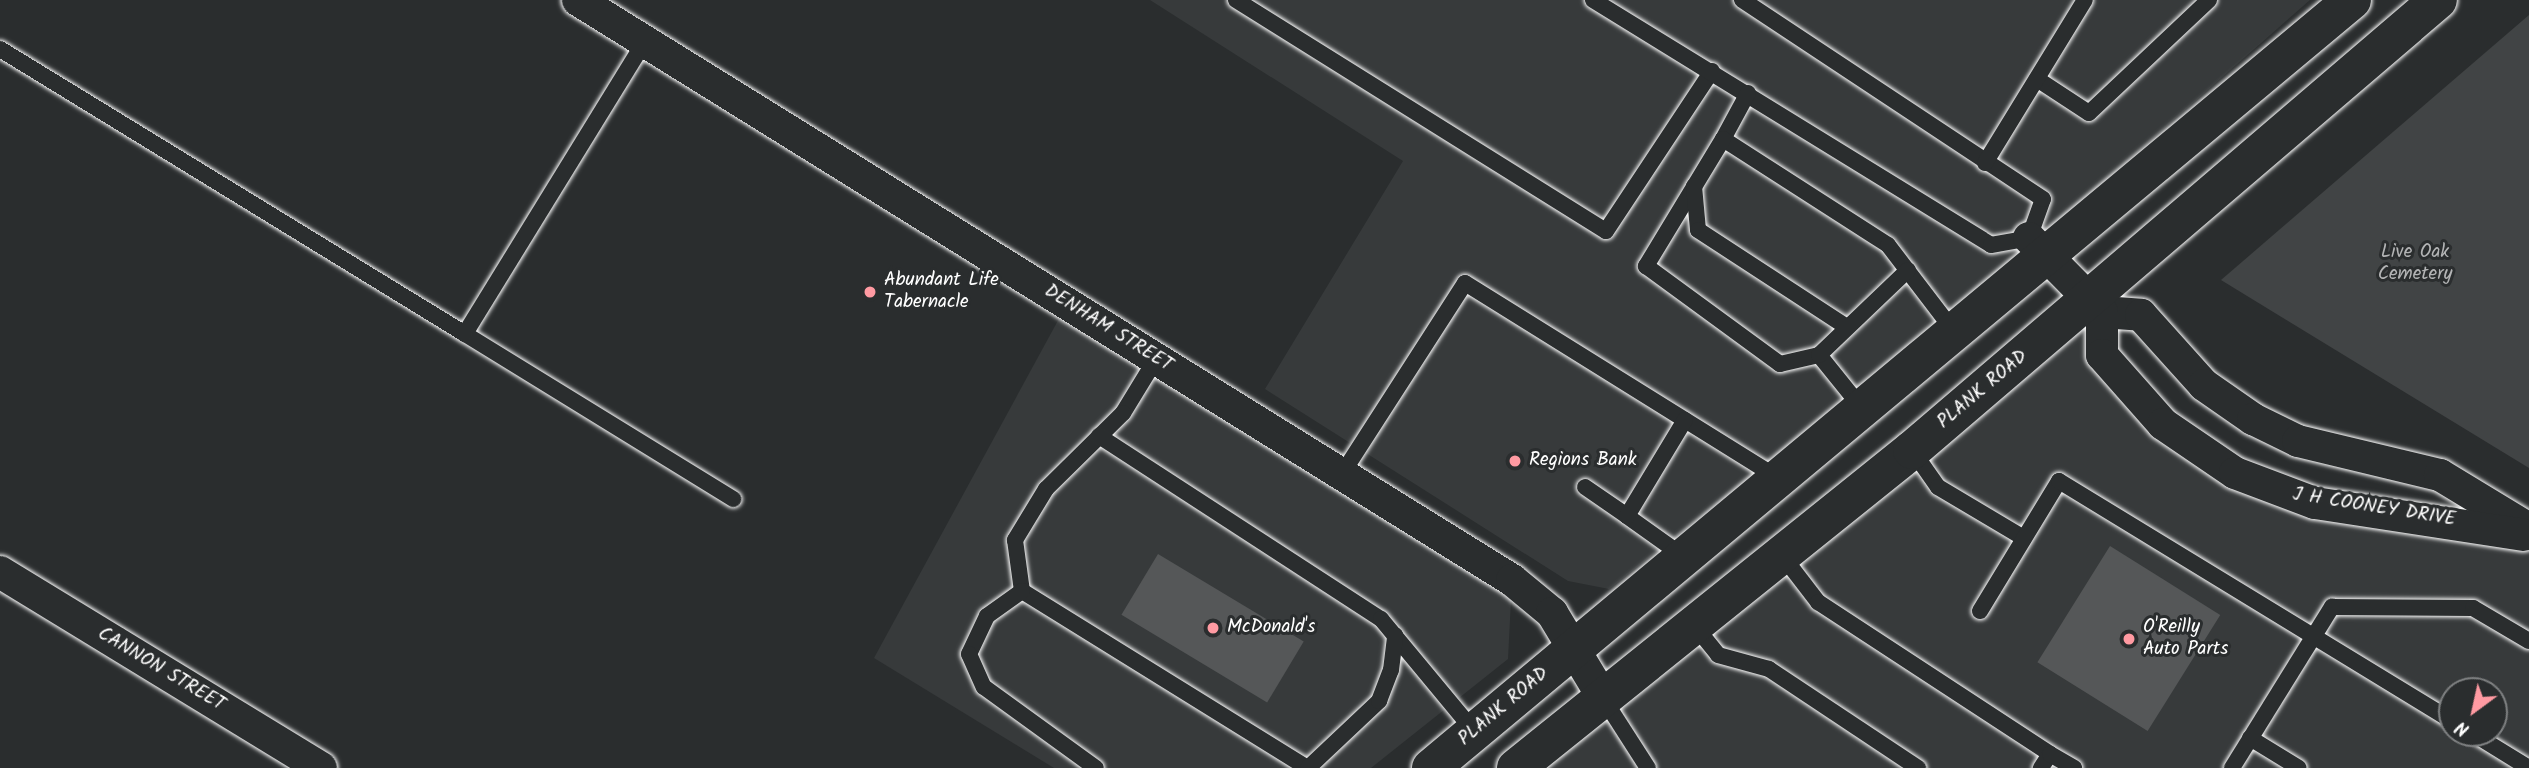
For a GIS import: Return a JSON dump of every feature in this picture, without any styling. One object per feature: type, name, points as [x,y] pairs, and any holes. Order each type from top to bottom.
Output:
[{"type":"main road","name":"PLANK ROAD","points":[[1431,768],[1953,330],[2038,245],[2351,0]]},
{"type":"main road","name":"PLANK ROAD","points":[[1516,768],[1602,696],[2096,306],[2438,0]]},
{"type":"street","name":"DENHAM STREET","points":[[578,0],[1512,580],[1552,613],[1602,696]]},
{"type":"street","points":[[2038,245],[2096,306]]},
{"type":"street","name":"J H COONEY DRIVE","points":[[2529,529],[2478,494],[2421,468],[2279,432],[2204,385],[2141,314],[2096,306],[2102,355],[2163,424],[2235,473],[2315,503],[2479,524],[2529,537]]},
{"type":"street","name":"CANNON STREET","points":[[0,572],[321,768]]},
{"type":"lane","points":[[1237,0],[1606,231],[1712,71]]},
{"type":"lane","points":[[1592,0],[1748,93],[1991,245],[2038,245],[2043,199],[1742,0]]},
{"type":"lane","points":[[1985,163],[2085,0]]},
{"type":"lane","points":[[2037,79],[2089,113],[2209,0]]},
{"type":"lane","points":[[465,334],[645,41]]},
{"type":"lane","points":[[0,49],[733,499]]},
{"type":"lane","points":[[1748,93],[1646,266],[1780,364],[1819,355],[1909,270]]},
{"type":"lane","points":[[1723,139],[1888,245],[1953,330]]},
{"type":"lane","points":[[1694,186],[1698,230],[1847,327]]},
{"type":"lane","points":[[1342,474],[1465,282],[1777,477]]},
{"type":"lane","points":[[1819,355],[1861,407]]},
{"type":"lane","points":[[1022,591],[1015,540],[1046,489],[1099,436],[1156,359]]},
{"type":"lane","points":[[1627,516],[1685,420]]},
{"type":"lane","points":[[1099,436],[1381,619],[1475,731]]},
{"type":"lane","points":[[1912,450],[1938,487],[2024,538]]},
{"type":"lane","points":[[1980,611],[2059,481],[2438,712]]},
{"type":"lane","points":[[1585,488],[1683,556]]},
{"type":"lane","points":[[1781,554],[1818,602],[2074,768]]},
{"type":"lane","points":[[1022,591],[987,616],[969,654],[984,687],[1096,768]]},
{"type":"lane","points":[[1022,591],[1307,768],[1379,701],[1391,670],[1395,635]]},
{"type":"lane","points":[[2232,768],[2332,607],[2473,608],[2529,641]]},
{"type":"lane","points":[[1693,624],[1718,655],[1769,669],[1918,768]]},
{"type":"lane","points":[[1602,696],[1648,768]]},
{"type":"lane","points":[[2250,738],[2299,768]]},
{"type":"lane","points":[[2495,747],[2529,768]]},
{"type":"lane","points":[[2041,768],[2050,754]]},
{"type":"shaded area","points":[[1150,0],[2310,0],[1913,349],[1609,589],[1568,581],[1265,389],[1403,161]]},
{"type":"shaded area","points":[[1067,304],[1512,580],[1508,659],[1371,768],[1054,768],[874,658]]},
{"type":"shaded area","points":[[2073,321],[2187,443],[2285,494],[2529,538],[2529,768],[1536,768]]},
{"type":"green space","name":"Live Oak Cemetery","points":[[2529,15],[2529,468],[2221,280]]},
{"type":"building","name":"O'Reilly Auto Parts","points":[[2110,546],[2220,615],[2148,731],[2037,662]]},
{"type":"building","name":"McDonald's","points":[[1158,554],[1304,642],[1267,702],[1121,615]]},
{"type":"place","name":"Abundant Life Tabernacle","points":[[870,292]]},
{"type":"place","name":"Regions Bank","points":[[1515,461]]},
{"type":"place","name":"McDonald's","points":[[1213,628]]},
{"type":"place","name":"O'Reilly Auto Parts","points":[[2129,639]]}]
